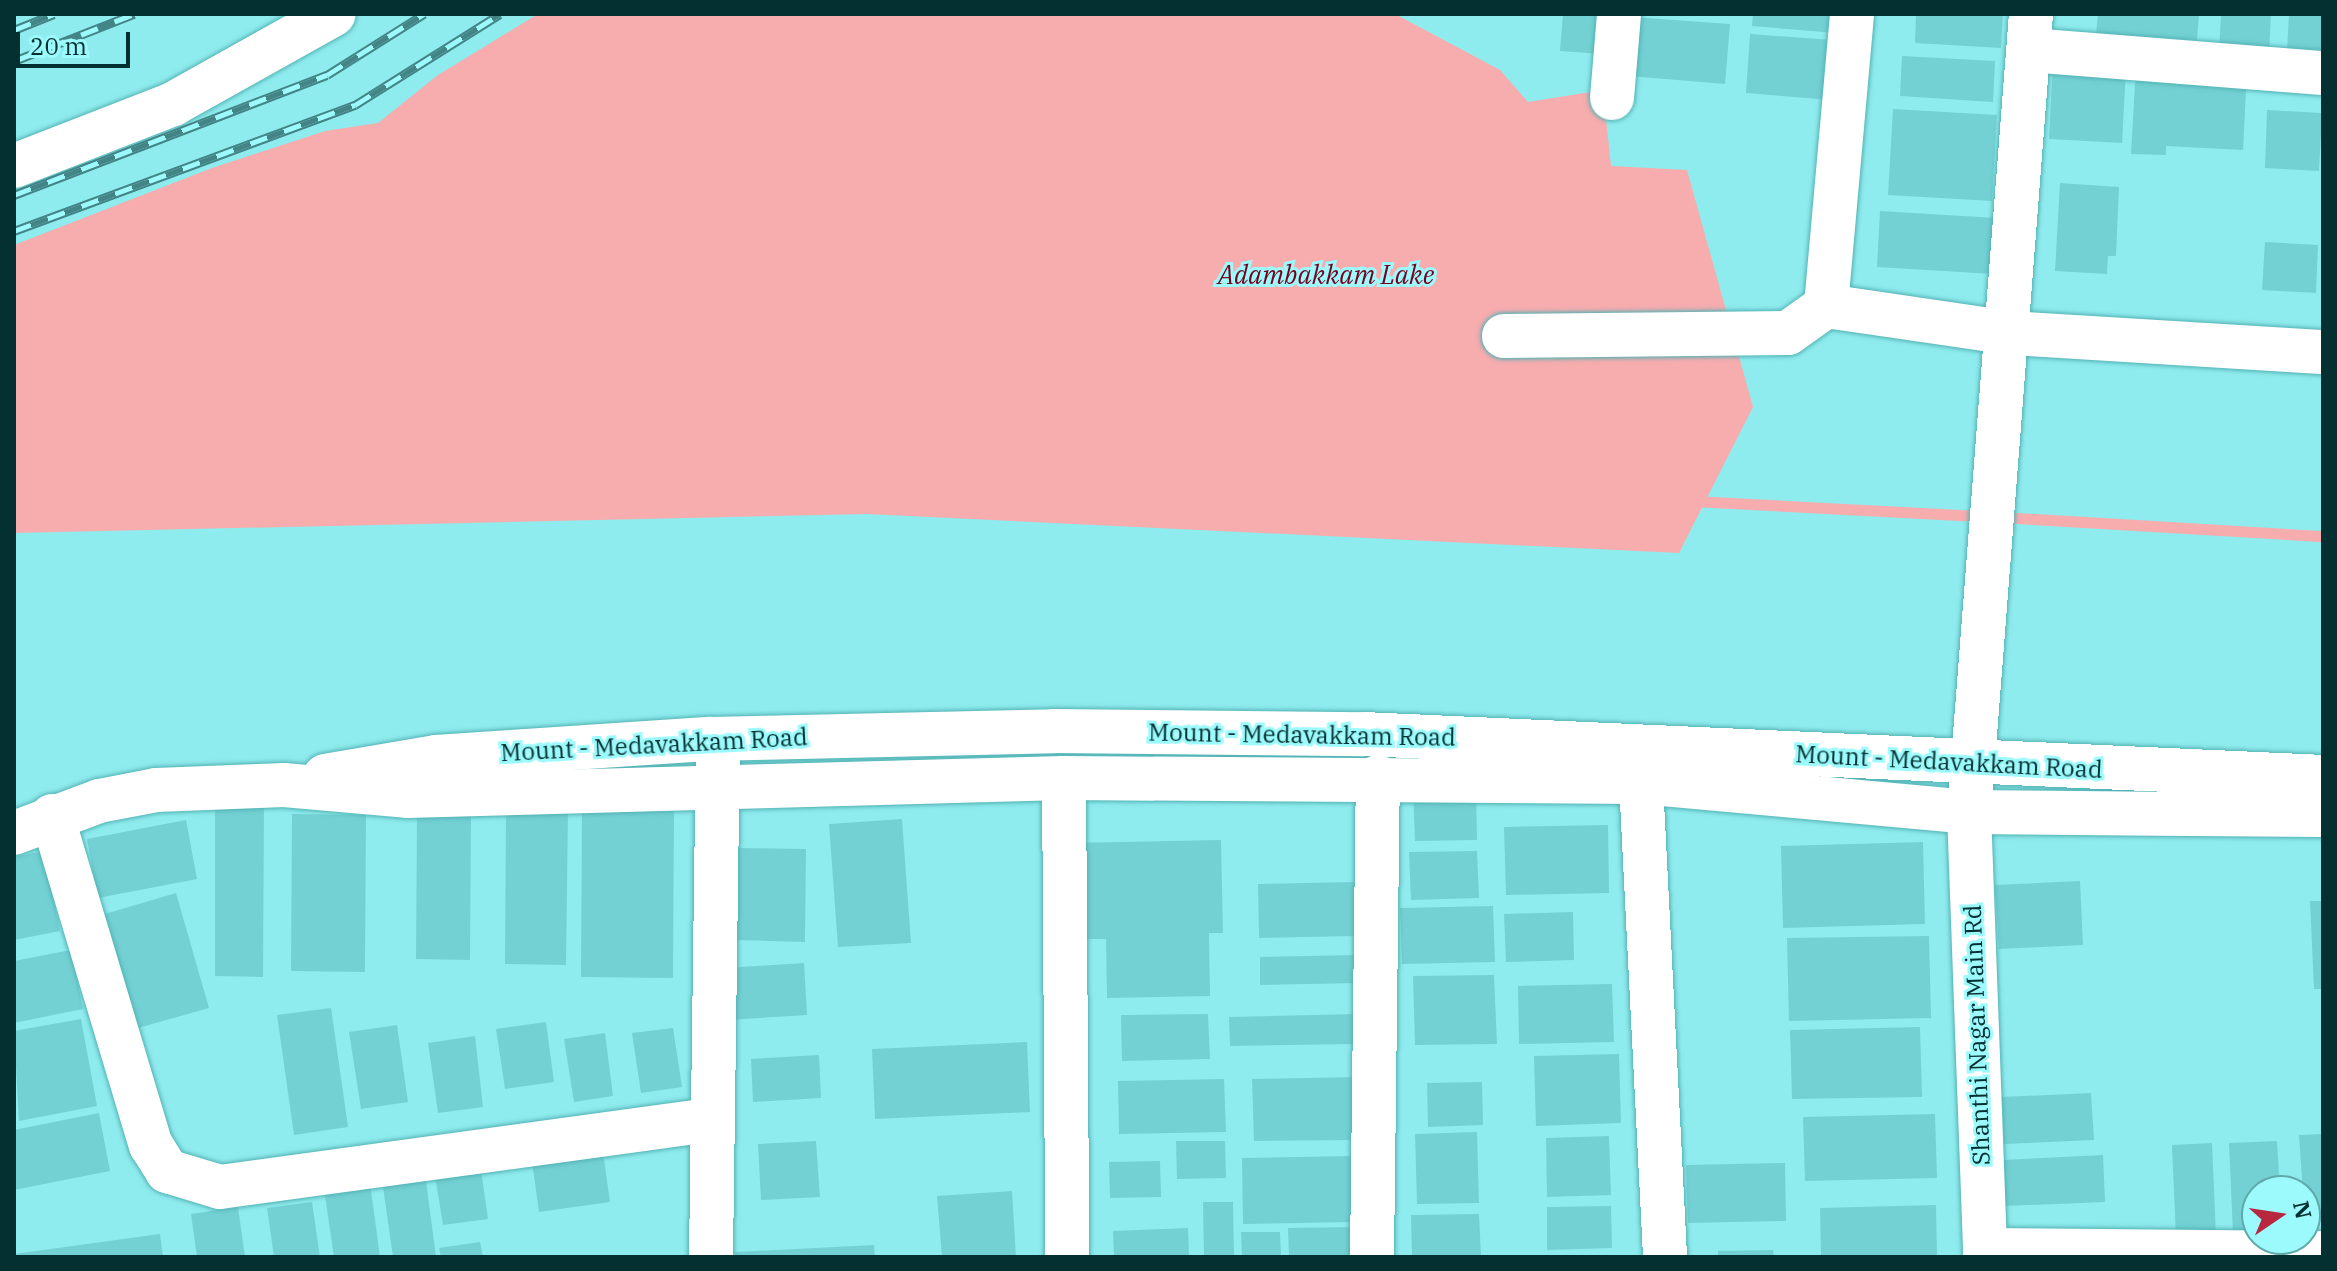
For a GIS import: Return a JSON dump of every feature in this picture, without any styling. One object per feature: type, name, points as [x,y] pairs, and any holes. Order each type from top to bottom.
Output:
[{"type":"street","points":[[14,166],[173,104],[334,14]]},
{"type":"street","points":[[1612,98],[1619,14]]},
{"type":"street","points":[[1826,306],[1852,14]]},
{"type":"street","points":[[2030,32],[2323,73]]},
{"type":"street","name":"Shanthi Nagar Main Rd","points":[[1985,1254],[1969,812],[1970,766],[2010,333],[2030,32]]},
{"type":"street","points":[[1504,336],[1788,333],[1826,306],[2010,333],[2323,352]]},
{"type":"street","name":"Mount - Medavakkam Road","points":[[284,785],[436,757],[718,739],[1363,734],[1970,766],[2323,777]]},
{"type":"street","points":[[711,1257],[713,788],[718,739]]},
{"type":"street","points":[[1372,1257],[1378,777]]},
{"type":"street","name":"Mount - Medavakkam Road","points":[[33,825],[156,790],[284,785],[407,796],[1064,778],[1378,777],[1641,782],[1969,812],[2323,815]]},
{"type":"street","points":[[1064,778],[1067,1257]]},
{"type":"street","points":[[1641,782],[1665,1257]]},
{"type":"street","points":[[33,825],[151,1145],[167,1171],[220,1187],[711,1120]]},
{"type":"street","points":[[1985,1254],[2323,1253]]},
{"type":"water","name":"Adambakkam Lake","points":[[538,14],[1395,14],[1500,70],[1528,102],[1603,90],[1611,166],[1687,170],[1753,407],[1679,553],[867,514],[14,533],[14,245],[212,168],[325,131],[378,123],[438,75]]},
{"type":"building","points":[[1563,14],[1604,14],[1601,54],[1560,51]]},
{"type":"building","points":[[1753,14],[1850,14],[1849,34],[1752,26]]},
{"type":"building","points":[[1916,14],[2003,14],[2001,48],[1915,43]]},
{"type":"building","points":[[2098,14],[2199,14],[2197,40],[2096,35]]},
{"type":"building","points":[[2221,14],[2271,14],[2269,53],[2219,51]]},
{"type":"building","points":[[2289,14],[2323,14],[2323,53],[2287,51]]},
{"type":"building","points":[[1633,17],[1730,24],[1725,84],[1629,76]]},
{"type":"building","points":[[1750,34],[1846,41],[1843,101],[1746,93]]},
{"type":"building","points":[[1902,56],[1995,61],[1993,102],[1900,96]]},
{"type":"building","points":[[2053,65],[2126,69],[2122,143],[2049,139]]},
{"type":"building","points":[[2136,66],[2247,72],[2243,150],[2166,146],[2166,155],[2131,154]]},
{"type":"building","points":[[1893,109],[1997,115],[1992,201],[1888,195]]},
{"type":"building","points":[[2267,110],[2322,113],[2319,171],[2265,168]]},
{"type":"building","points":[[2060,183],[2119,187],[2116,256],[2108,256],[2107,274],[2055,271]]},
{"type":"building","points":[[1880,211],[1996,218],[1993,274],[1877,267]]},
{"type":"building","points":[[2265,242],[2318,245],[2316,293],[2262,290]]},
{"type":"building","points":[[1476,787],[1477,840],[1415,841],[1413,788]]},
{"type":"building","points":[[215,802],[264,803],[263,977],[215,976]]},
{"type":"building","points":[[582,807],[674,807],[673,978],[581,977]]},
{"type":"building","points":[[506,808],[568,809],[566,965],[505,964]]},
{"type":"building","points":[[417,811],[471,811],[470,960],[416,959]]},
{"type":"building","points":[[292,814],[366,815],[365,972],[291,971]]},
{"type":"building","points":[[902,819],[911,943],[838,947],[829,824]]},
{"type":"building","points":[[186,820],[197,879],[98,898],[87,839]]},
{"type":"building","points":[[1608,825],[1609,893],[1506,895],[1504,827]]},
{"type":"building","points":[[1221,840],[1223,933],[1209,933],[1210,996],[1107,998],[1106,939],[1073,939],[1071,843]]},
{"type":"building","points":[[1923,842],[1925,924],[1783,928],[1781,846]]},
{"type":"building","points":[[737,848],[806,849],[805,942],[736,940]]},
{"type":"building","points":[[44,851],[60,931],[14,940],[14,857]]},
{"type":"building","points":[[1477,851],[1479,898],[1411,900],[1409,852]]},
{"type":"building","points":[[2080,881],[2083,945],[1999,949],[1995,885]]},
{"type":"building","points":[[1354,882],[1355,936],[1259,938],[1258,884]]},
{"type":"building","points":[[176,893],[209,1008],[138,1028],[105,914]]},
{"type":"building","points":[[2310,901],[2323,901],[2323,989],[2314,989]]},
{"type":"building","points":[[1493,906],[1495,962],[1402,964],[1400,908]]},
{"type":"building","points":[[1573,912],[1574,960],[1506,962],[1504,914]]},
{"type":"building","points":[[1929,936],[1931,1018],[1789,1021],[1787,938]]},
{"type":"building","points":[[71,950],[83,1009],[14,1023],[14,961]]},
{"type":"building","points":[[1357,955],[1358,983],[1260,985],[1260,957]]},
{"type":"building","points":[[804,963],[807,1015],[728,1020],[725,968]]},
{"type":"building","points":[[1494,975],[1497,1044],[1415,1045],[1413,976]]},
{"type":"building","points":[[1612,984],[1614,1042],[1519,1044],[1518,986]]},
{"type":"building","points":[[331,1008],[348,1127],[294,1135],[277,1015]]},
{"type":"building","points":[[1208,1014],[1210,1059],[1122,1061],[1121,1015]]},
{"type":"building","points":[[1356,1014],[1357,1044],[1230,1046],[1229,1017]]},
{"type":"building","points":[[81,1019],[97,1106],[19,1121],[14,1031]]},
{"type":"building","points":[[546,1022],[554,1082],[505,1089],[496,1029]]},
{"type":"building","points":[[397,1025],[408,1102],[361,1109],[349,1032]]},
{"type":"building","points":[[1920,1027],[1922,1097],[1792,1099],[1790,1030]]},
{"type":"building","points":[[673,1028],[682,1087],[641,1093],[632,1033]]},
{"type":"building","points":[[605,1033],[613,1096],[574,1102],[564,1039]]},
{"type":"building","points":[[475,1036],[483,1107],[438,1113],[428,1043]]},
{"type":"building","points":[[1027,1042],[1030,1112],[875,1119],[872,1049]]},
{"type":"building","points":[[1619,1054],[1621,1123],[1536,1126],[1534,1056]]},
{"type":"building","points":[[819,1055],[821,1098],[753,1102],[751,1059]]},
{"type":"building","points":[[1354,1077],[1355,1140],[1254,1141],[1252,1079]]},
{"type":"building","points":[[1224,1079],[1226,1132],[1119,1134],[1118,1081]]},
{"type":"building","points":[[1482,1082],[1483,1125],[1428,1127],[1427,1083]]},
{"type":"building","points":[[2091,1093],[2094,1140],[2004,1144],[2002,1097]]},
{"type":"building","points":[[99,1113],[110,1171],[14,1190],[14,1130]]},
{"type":"building","points":[[1935,1114],[1937,1178],[1805,1181],[1803,1117]]},
{"type":"building","points":[[1477,1132],[1479,1203],[1417,1204],[1415,1134]]},
{"type":"building","points":[[2323,1134],[2323,1221],[2321,1175],[2302,1175],[2299,1135]]},
{"type":"building","points":[[1609,1136],[1611,1195],[1547,1197],[1546,1138]]},
{"type":"building","points":[[816,1141],[820,1197],[761,1200],[758,1144]]},
{"type":"building","points":[[1176,1141],[1225,1141],[1226,1178],[1177,1179]]},
{"type":"building","points":[[2277,1141],[2279,1175],[2241,1175],[2241,1234],[2233,1234],[2229,1143]]},
{"type":"building","points":[[2212,1143],[2216,1236],[2176,1238],[2172,1145]]},
{"type":"building","points":[[602,1145],[610,1202],[539,1212],[531,1155]]},
{"type":"building","points":[[2103,1155],[2105,1202],[2004,1206],[2001,1160]]},
{"type":"building","points":[[1352,1156],[1353,1222],[1243,1224],[1242,1158]]},
{"type":"building","points":[[1160,1161],[1161,1197],[1110,1198],[1109,1162]]},
{"type":"building","points":[[480,1163],[488,1219],[443,1225],[434,1170]]},
{"type":"building","points":[[1785,1163],[1786,1221],[1688,1223],[1686,1165]]},
{"type":"building","points":[[425,1173],[436,1257],[393,1257],[382,1180]]},
{"type":"building","points":[[370,1183],[380,1257],[334,1257],[324,1189]]},
{"type":"building","points":[[1012,1191],[1016,1257],[942,1257],[937,1196]]},
{"type":"building","points":[[312,1202],[320,1257],[274,1257],[267,1208]]},
{"type":"building","points":[[1203,1202],[1233,1202],[1234,1257],[1204,1257]]},
{"type":"building","points":[[1936,1205],[1937,1257],[1821,1257],[1820,1208]]},
{"type":"building","points":[[1611,1206],[1612,1248],[1547,1250],[1547,1207]]},
{"type":"building","points":[[238,1207],[245,1257],[197,1257],[191,1214]]},
{"type":"building","points":[[1479,1214],[1481,1257],[1412,1257],[1411,1215]]},
{"type":"building","points":[[1353,1227],[1353,1257],[1289,1257],[1288,1228]]},
{"type":"building","points":[[1188,1228],[1189,1257],[1114,1257],[1113,1231]]},
{"type":"building","points":[[1241,1232],[1280,1232],[1281,1257],[1242,1257]]},
{"type":"building","points":[[160,1234],[163,1257],[14,1257],[14,1254]]},
{"type":"building","points":[[480,1242],[483,1257],[441,1257],[439,1248]]},
{"type":"building","points":[[874,1245],[875,1257],[735,1257],[735,1252]]},
{"type":"building","points":[[1773,1250],[1774,1257],[1718,1257],[1718,1251]]},
{"type":"waterway","points":[[1693,501],[1983,516]]},
{"type":"waterway","points":[[2000,517],[2323,536]]},
{"type":"railway","points":[[14,30],[54,14]]},
{"type":"railway","points":[[14,61],[134,14]]},
{"type":"railway","points":[[14,195],[327,75],[424,14]]},
{"type":"railway","points":[[14,231],[355,105],[500,14]]}]
